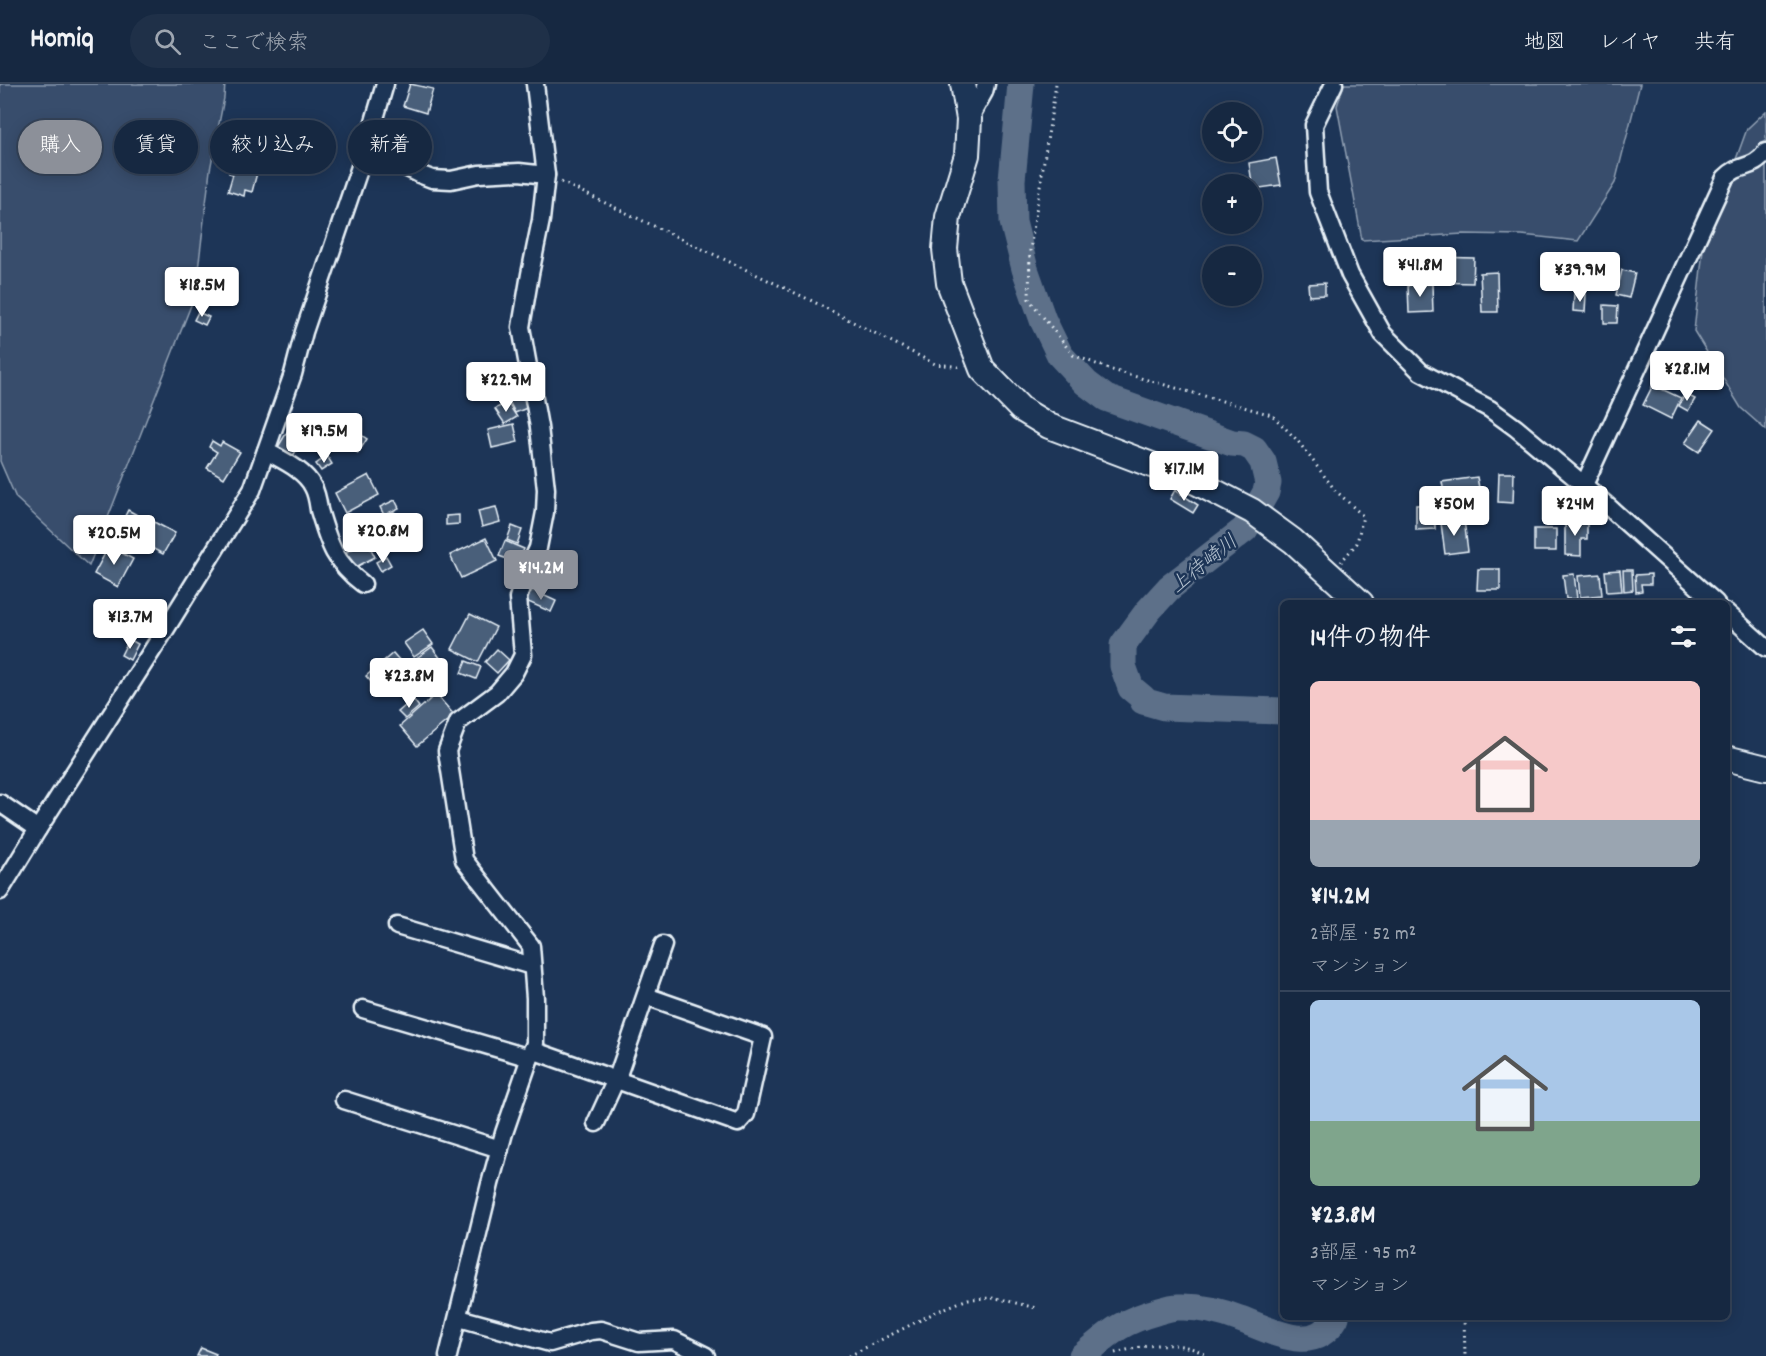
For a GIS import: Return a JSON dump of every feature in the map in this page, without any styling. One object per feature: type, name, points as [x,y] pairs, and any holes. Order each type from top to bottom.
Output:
[{"type":"street","points":[[374,120],[385,84]]},
{"type":"street","points":[[448,1356],[459,1318],[471,1256],[500,1149],[535,1043],[531,946],[464,860],[447,751],[458,722],[497,693],[514,673],[523,655],[518,598],[538,548],[546,489],[539,427],[522,327],[541,220],[546,175],[535,84]]},
{"type":"street","points":[[963,84],[969,119],[967,155],[948,217],[945,249],[949,283],[982,369],[1020,409],[1049,426],[1194,481],[1252,511],[1293,541],[1358,600]]},
{"type":"street","points":[[969,119],[986,84]]},
{"type":"street","points":[[1334,84],[1314,125],[1318,192],[1350,275],[1383,334],[1421,372],[1490,409],[1584,485],[1713,600]]},
{"type":"street","points":[[1584,485],[1725,178],[1733,170],[1758,162],[1766,152]]},
{"type":"street","points":[[418,174],[432,179],[450,180],[479,174],[519,172],[546,175]]},
{"type":"street","points":[[0,891],[252,490],[293,374],[304,332],[358,174]]},
{"type":"street","points":[[266,450],[298,470],[313,486],[334,554],[347,571],[363,584]]},
{"type":"street","points":[[1730,616],[1766,648]]},
{"type":"street","points":[[1730,759],[1766,768]]},
{"type":"street","points":[[0,803],[38,828]]},
{"type":"street","points":[[397,926],[532,966]]},
{"type":"street","points":[[596,1123],[616,1080],[663,945]]},
{"type":"street","points":[[363,1009],[531,1054],[616,1080],[738,1123],[746,1114],[763,1037],[646,996]]},
{"type":"street","points":[[344,1100],[500,1149]]},
{"type":"street","points":[[459,1318],[550,1343],[602,1330],[639,1342],[674,1340],[706,1356]]},
{"type":"path","points":[[1056,84],[1030,249],[1029,300],[1073,355],[1112,370],[1272,415],[1297,440],[1335,489],[1363,516],[1357,543],[1330,574]]},
{"type":"path","points":[[546,175],[810,300],[935,364],[982,369]]},
{"type":"path","points":[[849,1356],[938,1311],[968,1299],[996,1298],[1036,1308]]},
{"type":"path","points":[[1464,1320],[1465,1356]]},
{"type":"path","points":[[1115,1353],[1142,1346],[1174,1344],[1198,1349],[1208,1356]]},
{"type":"shaded area","points":[[0,84],[225,84],[220,120],[210,120],[210,170],[195,295],[89,566],[16,498],[0,461]]},
{"type":"shaded area","points":[[1344,84],[1640,84],[1615,183],[1578,241],[1522,235],[1463,234],[1362,240],[1337,106]]},
{"type":"shaded area","points":[[1766,111],[1766,430],[1741,408],[1694,331],[1703,250],[1747,129]]},
{"type":"building","points":[[410,84],[433,89],[426,113],[403,106]]},
{"type":"building","points":[[1276,158],[1281,185],[1262,188],[1262,174],[1251,174],[1249,163]]},
{"type":"building","points":[[233,174],[257,174],[252,192],[245,190],[244,196],[228,191]]},
{"type":"building","points":[[1392,250],[1422,251],[1421,258],[1404,258],[1404,265],[1392,265]]},
{"type":"building","points":[[1434,257],[1474,258],[1473,283],[1434,282]]},
{"type":"building","points":[[1586,257],[1614,263],[1610,284],[1581,278]]},
{"type":"building","points":[[1622,270],[1635,273],[1629,298],[1616,295]]},
{"type":"building","points":[[1497,272],[1498,312],[1482,312],[1480,273]]},
{"type":"building","points":[[1325,283],[1325,295],[1309,296],[1308,284]]},
{"type":"building","points":[[1432,284],[1433,312],[1409,313],[1408,285]]},
{"type":"building","points":[[1574,294],[1586,294],[1585,312],[1573,311]]},
{"type":"building","points":[[1604,305],[1618,306],[1617,323],[1604,323]]},
{"type":"building","points":[[198,312],[209,317],[205,325],[194,320]]},
{"type":"building","points":[[1653,385],[1681,398],[1671,419],[1643,405]]},
{"type":"building","points":[[521,390],[529,407],[515,413],[507,397]]},
{"type":"building","points":[[1685,394],[1695,399],[1688,411],[1679,406]]},
{"type":"building","points":[[507,402],[517,417],[505,424],[495,409]]},
{"type":"building","points":[[1701,420],[1715,429],[1699,452],[1685,443]]},
{"type":"building","points":[[293,422],[308,431],[293,456],[278,447]]},
{"type":"building","points":[[514,424],[518,442],[492,448],[488,430]]},
{"type":"building","points":[[349,427],[367,439],[358,453],[340,441]]},
{"type":"building","points":[[212,441],[220,446],[222,442],[240,452],[224,478],[207,468],[217,452],[209,447]]},
{"type":"building","points":[[327,456],[332,464],[321,471],[316,464]]},
{"type":"building","points":[[1499,473],[1514,473],[1513,503],[1498,502]]},
{"type":"building","points":[[369,475],[379,495],[345,513],[335,493]]},
{"type":"building","points":[[1477,477],[1482,504],[1447,509],[1442,482]]},
{"type":"building","points":[[1175,490],[1198,505],[1193,513],[1170,499]]},
{"type":"building","points":[[395,500],[399,508],[384,515],[380,507]]},
{"type":"building","points":[[1435,504],[1435,529],[1416,530],[1416,505]]},
{"type":"building","points":[[496,507],[500,522],[482,527],[478,511]]},
{"type":"building","points":[[128,510],[148,521],[141,534],[121,524]]},
{"type":"building","points":[[394,512],[409,538],[398,545],[383,519]]},
{"type":"building","points":[[459,515],[459,524],[446,525],[446,516]]},
{"type":"building","points":[[1464,520],[1468,551],[1445,554],[1441,523]]},
{"type":"building","points":[[1565,521],[1587,521],[1587,539],[1581,539],[1581,556],[1565,555]]},
{"type":"building","points":[[154,522],[175,533],[163,554],[142,543]]},
{"type":"building","points":[[512,526],[522,530],[517,544],[507,540]]},
{"type":"building","points":[[1534,529],[1556,529],[1556,551],[1534,551]]},
{"type":"building","points":[[115,538],[129,546],[126,552],[112,544]]},
{"type":"building","points":[[486,538],[497,561],[461,578],[450,555]]},
{"type":"building","points":[[367,541],[375,557],[354,568],[346,552]]},
{"type":"building","points":[[505,541],[524,549],[518,563],[499,556]]},
{"type":"building","points":[[109,546],[133,559],[118,587],[94,574]]},
{"type":"building","points":[[386,556],[391,565],[381,571],[376,562]]},
{"type":"building","points":[[1478,569],[1500,569],[1500,590],[1477,590]]},
{"type":"building","points":[[1620,570],[1622,591],[1607,592],[1605,571]]},
{"type":"building","points":[[1623,570],[1632,570],[1633,590],[1624,591]]},
{"type":"building","points":[[1574,574],[1577,599],[1566,599],[1563,575]]},
{"type":"building","points":[[1600,574],[1602,595],[1580,597],[1578,576]]},
{"type":"building","points":[[1651,574],[1651,584],[1641,584],[1642,591],[1636,592],[1635,575]]},
{"type":"building","points":[[532,590],[556,601],[551,612],[526,601]]},
{"type":"building","points":[[470,614],[496,627],[478,662],[452,649]]},
{"type":"building","points":[[423,630],[433,644],[414,657],[404,643]]},
{"type":"building","points":[[129,639],[138,644],[130,660],[121,655]]},
{"type":"building","points":[[432,647],[447,667],[428,680],[414,660]]},
{"type":"building","points":[[497,649],[509,660],[497,673],[485,662]]},
{"type":"building","points":[[393,653],[406,668],[379,691],[366,676]]},
{"type":"building","points":[[466,661],[481,667],[476,679],[461,673]]},
{"type":"building","points":[[436,694],[454,715],[417,746],[400,726]]},
{"type":"building","points":[[413,699],[419,707],[405,719],[398,712]]},
{"type":"building","points":[[201,1348],[216,1354],[215,1356],[197,1356]]},
{"type":"waterway","name":"上待崎川","points":[[1021,84],[1012,180],[1013,222],[1025,269],[1043,320],[1060,355],[1086,383],[1106,398],[1254,449],[1263,462],[1268,483],[1266,492],[1245,529],[1169,588],[1148,611],[1123,645],[1123,666],[1131,688],[1143,698],[1143,701],[1164,707],[1280,711]]},
{"type":"waterway","name":"上待崎川","points":[[1082,1356],[1124,1324],[1173,1308],[1194,1307],[1217,1311],[1293,1338],[1317,1336],[1327,1329],[1334,1320]]}]
